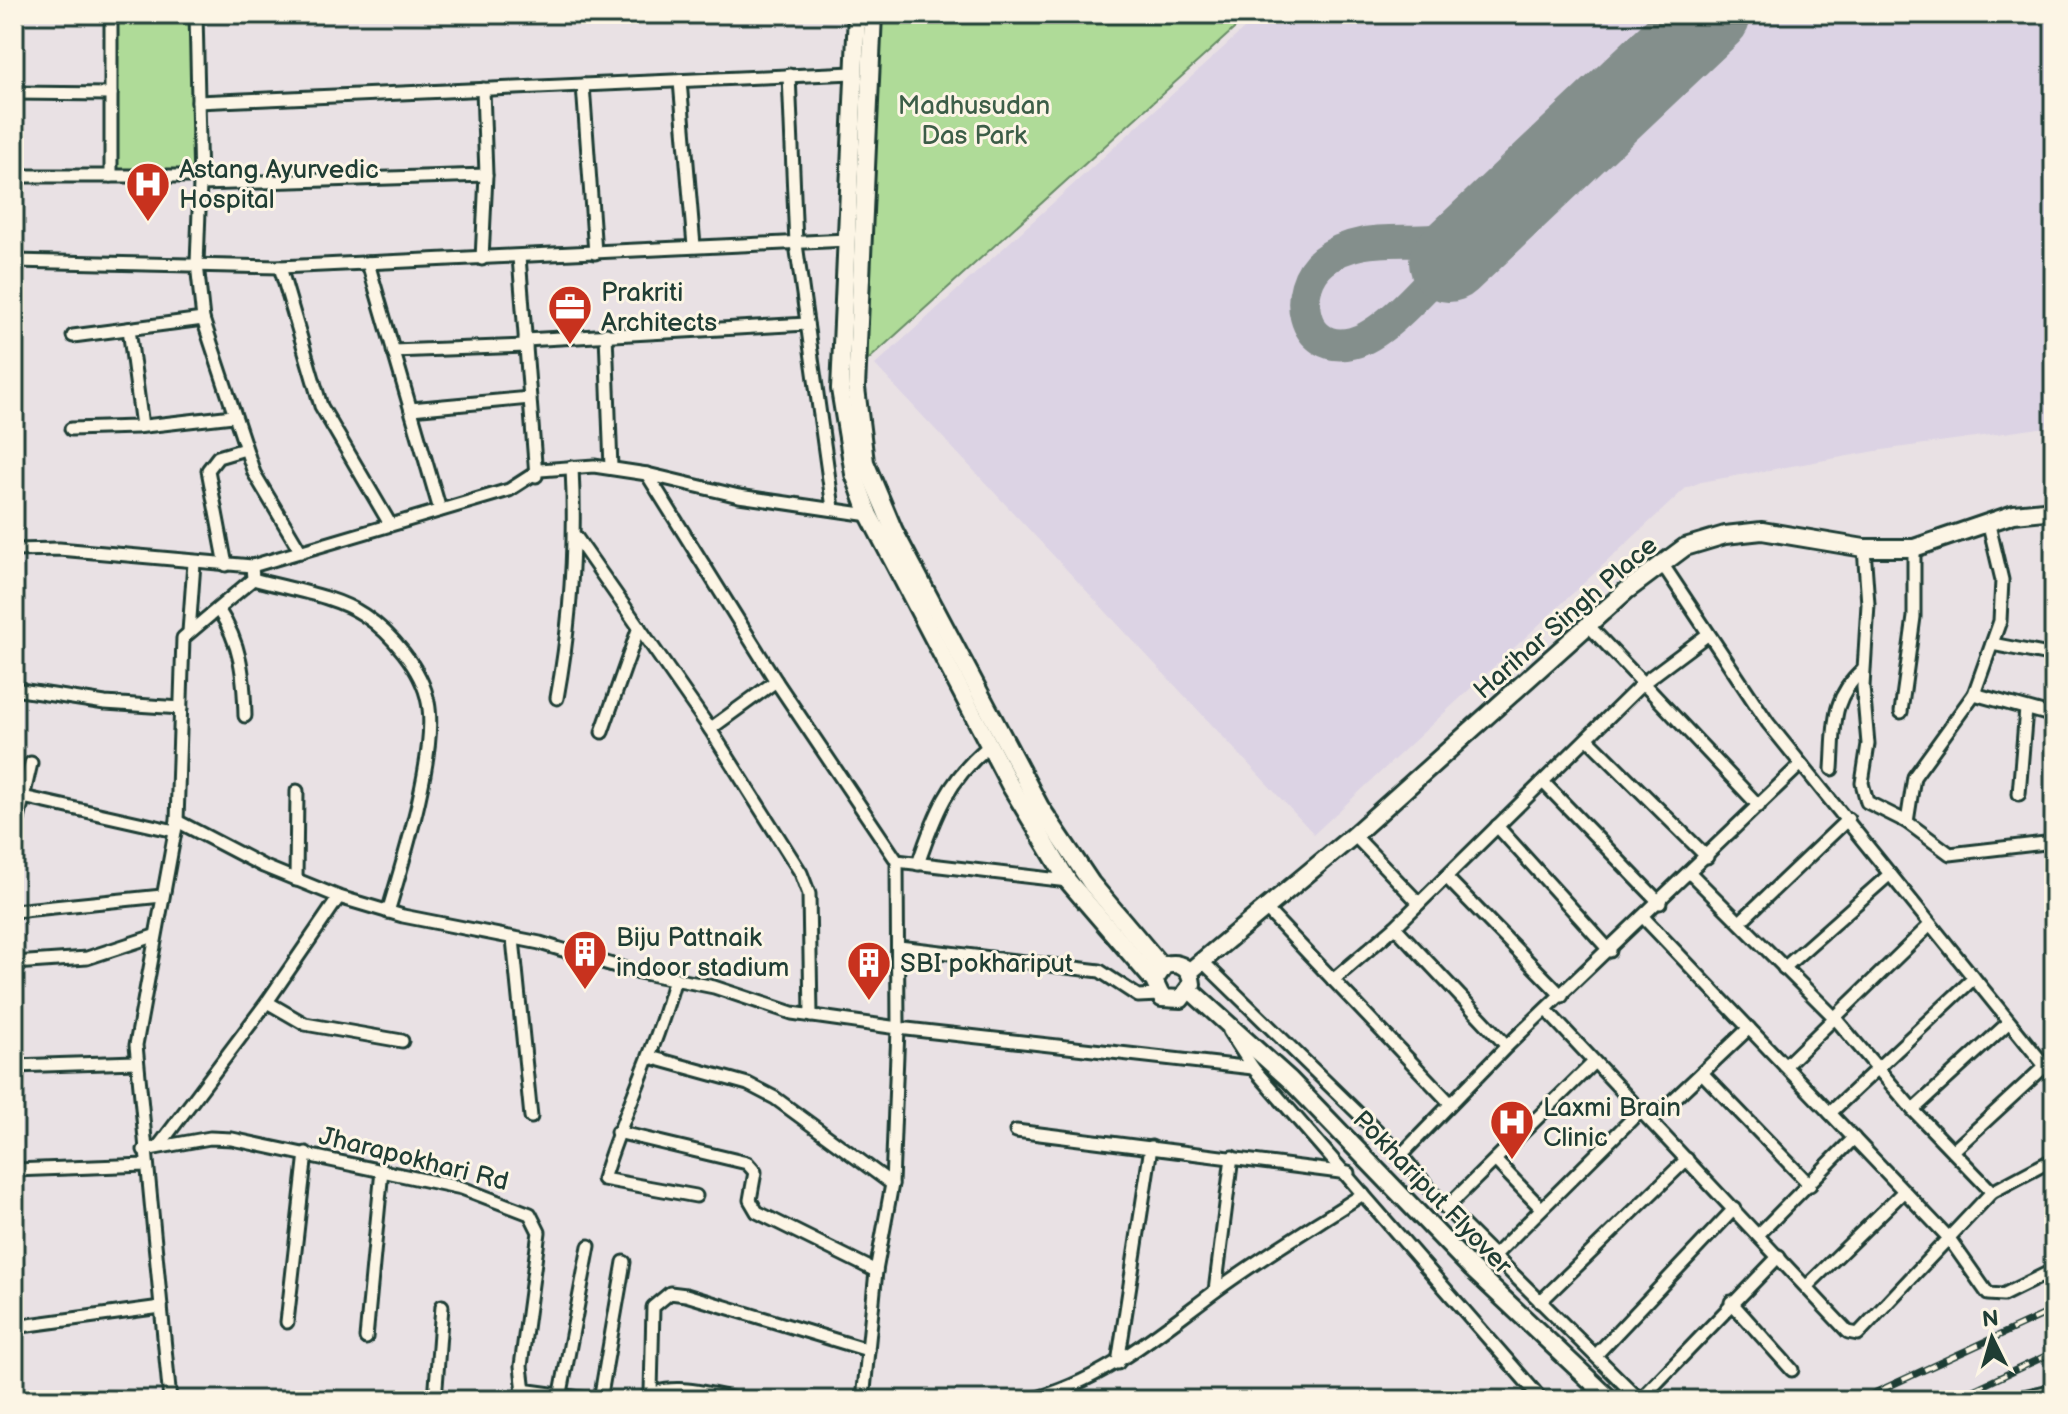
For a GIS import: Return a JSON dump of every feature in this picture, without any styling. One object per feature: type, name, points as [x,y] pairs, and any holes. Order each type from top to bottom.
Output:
[{"type":"main road","points":[[857,14],[840,389],[845,438],[869,515],[989,746],[1068,881],[1175,1001],[1190,990],[1195,966],[1178,964],[1159,981]]},
{"type":"main road","points":[[873,14],[856,388],[865,462],[894,531],[1040,807],[1159,981]]},
{"type":"main road","name":"Harihar Singh Place","points":[[1195,966],[1267,910],[1588,625],[1661,562],[1685,547],[1725,535],[1762,531],[1864,548],[1914,548],[2014,514],[2054,510]]},
{"type":"main road","name":"Pokhariput Flyover","points":[[1190,990],[1290,1080],[1472,1269],[1611,1400]]},
{"type":"street","points":[[111,14],[111,176]]},
{"type":"street","points":[[196,14],[200,180],[197,264],[203,319],[254,473],[301,552]]},
{"type":"street","points":[[198,102],[853,73]]},
{"type":"street","points":[[789,75],[796,244],[833,508]]},
{"type":"street","points":[[680,81],[694,246]]},
{"type":"street","points":[[583,85],[595,253]]},
{"type":"street","points":[[482,259],[486,175],[483,89]]},
{"type":"street","points":[[14,93],[111,94]]},
{"type":"street","points":[[14,176],[200,180],[486,175]]},
{"type":"street","points":[[14,261],[280,267],[847,240]]},
{"type":"street","points":[[519,257],[536,476]]},
{"type":"street","points":[[368,263],[440,510]]},
{"type":"street","points":[[280,267],[321,406],[390,524]]},
{"type":"street","points":[[73,336],[203,319]]},
{"type":"street","points":[[393,351],[526,343],[606,334],[807,324]]},
{"type":"street","points":[[129,329],[142,426]]},
{"type":"street","points":[[606,334],[611,468]]},
{"type":"street","points":[[411,409],[530,398]]},
{"type":"street","points":[[71,429],[142,426],[233,416]]},
{"type":"street","points":[[226,565],[208,470],[218,457],[245,449]]},
{"type":"street","points":[[14,550],[59,549],[252,566],[509,490],[536,476],[540,470],[572,467],[611,468],[739,496],[869,515]]},
{"type":"street","points":[[557,698],[568,638],[576,537],[572,467]]},
{"type":"street","points":[[647,474],[776,681],[897,861],[898,1028],[892,1184],[876,1271],[863,1400]]},
{"type":"street","points":[[1907,822],[1910,787],[1917,770],[1974,694],[1992,644],[2004,599],[1989,525]]},
{"type":"street","points":[[576,537],[710,729],[801,873],[809,894],[811,1016]]},
{"type":"street","points":[[1864,548],[1868,604],[1863,670],[1868,744],[1863,794],[1875,807],[1907,822],[1950,854],[2054,842]]},
{"type":"street","points":[[1901,712],[1914,617],[1914,548]]},
{"type":"street","points":[[1661,562],[1707,635],[1800,765],[1848,819],[2054,1077]]},
{"type":"street","points":[[189,632],[194,563]]},
{"type":"street","points":[[252,566],[253,579]]},
{"type":"street","points":[[170,1400],[136,1062],[138,1025],[176,826],[182,643],[189,632],[253,579]]},
{"type":"street","points":[[253,579],[362,614],[388,634],[416,674],[428,700],[430,718],[421,785],[388,912]]},
{"type":"street","points":[[218,609],[239,647],[244,670],[245,716]]},
{"type":"street","points":[[1588,625],[1759,806]]},
{"type":"street","points":[[602,732],[639,627]]},
{"type":"street","points":[[1333,980],[1395,927],[1643,683],[1707,635]]},
{"type":"street","points":[[1992,644],[2054,656]]},
{"type":"street","points":[[1832,769],[1838,701],[1851,680],[1863,670]]},
{"type":"street","points":[[710,729],[776,681]]},
{"type":"street","points":[[14,689],[105,703],[181,708]]},
{"type":"street","points":[[1974,694],[2054,716]]},
{"type":"street","points":[[2019,794],[2026,709]]},
{"type":"street","points":[[1588,739],[1707,857]]},
{"type":"street","points":[[918,864],[945,795],[964,767],[989,746]]},
{"type":"street","points":[[14,837],[31,763]]},
{"type":"street","points":[[1401,1155],[1507,1046],[1610,951],[1800,765]]},
{"type":"street","points":[[14,774],[28,776]]},
{"type":"street","points":[[1544,783],[1660,903]]},
{"type":"street","points":[[296,880],[297,791]]},
{"type":"street","points":[[23,797],[176,826],[296,880],[388,912],[513,939],[629,970],[675,978],[811,1016],[1253,1068]]},
{"type":"street","points":[[1740,922],[1848,819]]},
{"type":"street","points":[[1497,826],[1610,951]]},
{"type":"street","points":[[1354,835],[1419,903]]},
{"type":"street","points":[[897,861],[1068,881]]},
{"type":"street","points":[[1690,873],[1835,1018],[1913,1110],[1992,1192]]},
{"type":"street","points":[[1784,968],[1890,874]]},
{"type":"street","points":[[1446,877],[1562,996]]},
{"type":"street","points":[[14,911],[162,896]]},
{"type":"street","points":[[158,1147],[267,1002],[339,897]]},
{"type":"street","points":[[1267,910],[1450,1103]]},
{"type":"street","points":[[1644,918],[1948,1237],[1988,1294],[2003,1295],[2054,1270]]},
{"type":"street","points":[[1785,1066],[1930,925]]},
{"type":"street","points":[[1395,927],[1507,1046]]},
{"type":"street","points":[[14,963],[87,958],[154,936]]},
{"type":"street","points":[[513,939],[531,1117]]},
{"type":"street","points":[[899,947],[1100,971],[1138,996],[1159,981]]},
{"type":"street","points":[[1195,966],[1401,1155],[1446,1208],[1640,1400],[1731,1302],[1779,1256]]},
{"type":"street","points":[[675,978],[650,1057],[617,1132],[603,1179],[696,1196]]},
{"type":"street","points":[[1830,1113],[1974,978]]},
{"type":"street","points":[[267,1002],[305,1024],[402,1041]]},
{"type":"street","points":[[1547,1011],[1848,1332],[1858,1334],[1992,1192],[2054,1159]]},
{"type":"street","points":[[1221,1018],[1253,1068],[1348,1173],[1542,1400]]},
{"type":"street","points":[[1913,1110],[2008,1023]]},
{"type":"street","points":[[1651,1121],[1749,1028]]},
{"type":"street","points":[[650,1057],[748,1084],[775,1098],[892,1184]]},
{"type":"street","points":[[14,1066],[136,1062]]},
{"type":"street","points":[[1446,1208],[1593,1063]]},
{"type":"street","points":[[1953,1151],[2044,1067]]},
{"type":"street","points":[[1702,1073],[1810,1185]]},
{"type":"street","points":[[1494,1256],[1641,1110]]},
{"type":"street","points":[[1016,1131],[1348,1173]]},
{"type":"street","points":[[617,1132],[747,1163],[755,1172],[750,1194],[757,1212],[876,1271]]},
{"type":"street","name":"Jharapokhari Rd","points":[[144,1150],[210,1138],[232,1139],[462,1188],[519,1207],[536,1221],[539,1232],[521,1366],[523,1395]]},
{"type":"street","points":[[1759,1234],[1854,1138]]},
{"type":"street","points":[[1118,1363],[1151,1147]]},
{"type":"street","points":[[287,1322],[306,1153]]},
{"type":"street","points":[[1215,1291],[1232,1157]]},
{"type":"street","points":[[1540,1302],[1687,1159]]},
{"type":"street","points":[[1495,1160],[1541,1208]]},
{"type":"street","points":[[14,1170],[146,1165]]},
{"type":"street","points":[[366,1338],[382,1170]]},
{"type":"street","points":[[1807,1286],[1904,1191]]},
{"type":"street","points":[[1029,1400],[1052,1394],[1118,1363],[1215,1291],[1363,1194]]},
{"type":"street","points":[[1596,1355],[1734,1209]]},
{"type":"street","points":[[561,1393],[589,1246]]},
{"type":"street","points":[[523,1395],[561,1393],[598,1400],[624,1262]]},
{"type":"street","points":[[742,1400],[701,1397],[664,1389],[646,1396],[653,1307],[670,1293],[686,1295],[868,1350]]},
{"type":"street","points":[[1731,1302],[1792,1370]]},
{"type":"street","points":[[435,1400],[442,1306]]},
{"type":"street","points":[[14,1327],[161,1307]]},
{"type":"street","points":[[2011,1400],[2054,1390]]},
{"type":"shaded area","points":[[1255,14],[2054,14],[2054,426],[1882,450],[1701,482],[1686,488],[1314,834],[875,365],[1256,18]]},
{"type":"green space","points":[[195,14],[199,174],[113,175],[115,15]]},
{"type":"green space","name":"Madhusudan Das Park","points":[[866,14],[1242,14],[1244,20],[868,360]]},
{"type":"taxiway","points":[[1449,262],[1391,320],[1365,338],[1335,344],[1321,339],[1306,317],[1306,287],[1323,261],[1339,251],[1374,242],[1428,240],[1464,233],[1524,192]]},
{"type":"runway","points":[[1449,262],[1711,14]]},
{"type":"railway","points":[[1859,1400],[2054,1310]]},
{"type":"railway","points":[[1952,1400],[2054,1352]]},
{"type":"place","name":"Astang Ayurvedic Hospital","points":[[148,223]]},
{"type":"place","name":"Prakriti Architects","points":[[570,346]]},
{"type":"place","name":"Biju Pattnaik indoor stadium","points":[[585,991]]},
{"type":"place","name":"SBI pokhariput","points":[[869,1002]]},
{"type":"place","name":"Laxmi Brain Clinic","points":[[1512,1161]]}]
